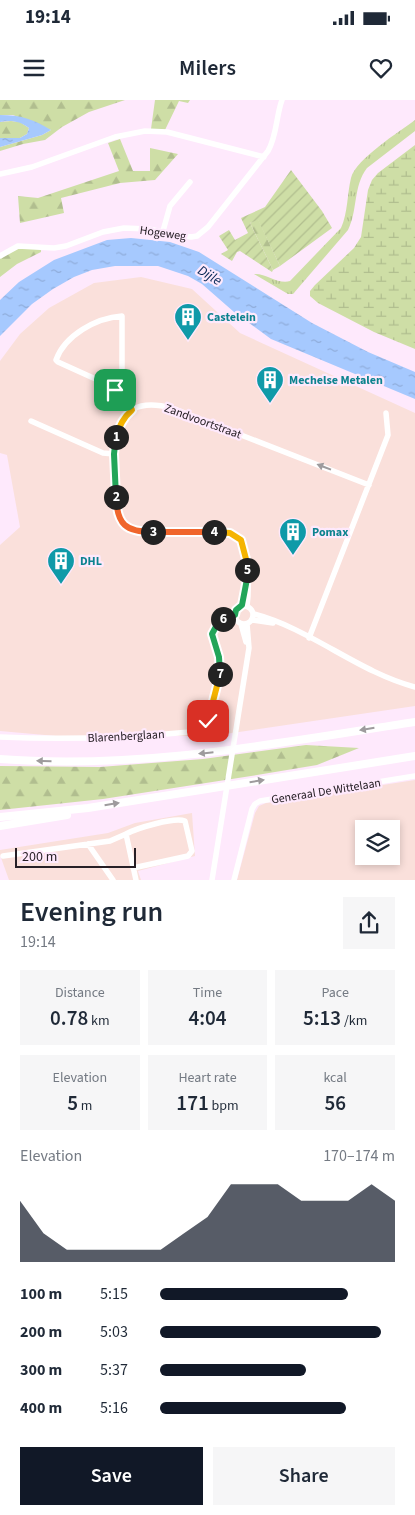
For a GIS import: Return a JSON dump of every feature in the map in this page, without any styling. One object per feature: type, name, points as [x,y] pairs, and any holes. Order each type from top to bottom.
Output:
[{"type":"highway","points":[[0,759],[92,762],[159,758],[220,751],[415,722]]},
{"type":"highway","points":[[0,817],[88,808],[415,756]]},
{"type":"highway","points":[[0,827],[76,814],[88,808]]},
{"type":"street","name":"Hogeweg","points":[[0,256],[18,246],[54,248],[66,246],[103,232],[124,228],[163,231],[191,237],[201,234],[264,157],[272,142],[282,100]]},
{"type":"street","points":[[0,174],[32,167],[121,136],[145,131],[167,132],[264,157]]},
{"type":"street","points":[[163,231],[170,206],[190,182]]},
{"type":"street","points":[[122,392],[56,360],[60,350],[81,331],[98,322],[122,316],[122,392],[132,410],[120,424],[115,438],[116,508],[119,518],[124,525],[135,531],[230,533],[236,536],[243,545],[246,559],[245,605]]},
{"type":"street","name":"Zandvoortstraat","points":[[132,410],[149,405],[172,408],[369,485]]},
{"type":"street","points":[[309,638],[388,435],[386,413]]},
{"type":"street","points":[[31,421],[103,453],[114,454]]},
{"type":"street","points":[[245,605],[236,610],[244,619],[285,626],[373,670],[415,687]]},
{"type":"street","points":[[212,880],[248,656],[244,619],[252,609],[245,605]]},
{"type":"street","name":"Blarenberglaan","points":[[0,736],[43,739],[107,738],[190,732],[200,728],[208,721],[211,715],[218,684],[220,665],[212,634],[222,619],[244,619]]},
{"type":"street","name":"Generaal De Wittelaan","points":[[234,880],[252,809],[256,804],[415,776]]},
{"type":"street","points":[[3,856],[114,840],[138,828],[180,820],[186,823],[192,851],[188,856],[133,868]]},
{"type":"street","points":[[126,834],[136,880]]},
{"type":"street","points":[[88,844],[113,880]]},
{"type":"shaded area","points":[[141,277],[192,289],[240,333],[415,413],[415,706],[212,736],[56,736],[0,731],[0,545],[20,527],[7,455],[0,453],[0,361],[20,334],[49,308],[94,283]]},
{"type":"shaded area","points":[[415,780],[415,880],[237,880],[255,813],[259,806],[266,803]]},
{"type":"shaded area","points":[[192,813],[195,856],[138,871],[141,880],[9,880],[0,855],[0,850],[108,833],[135,823]]},
{"type":"green space","points":[[0,100],[125,100],[89,112],[62,127],[45,140],[0,151],[0,147],[42,135],[51,130],[13,115],[0,115]]},
{"type":"green space","points":[[155,100],[190,100],[188,103],[179,101],[165,130],[151,129]]},
{"type":"green space","points":[[415,120],[415,131],[367,168],[357,190],[348,230],[293,294],[288,294],[254,274],[286,282],[290,281],[341,228],[345,216],[351,178],[361,163],[379,146]]},
{"type":"green space","points":[[0,122],[20,122],[29,128],[27,134],[20,138],[0,138]]},
{"type":"green space","points":[[120,139],[133,171],[150,171],[150,148],[178,154],[155,180],[120,183],[61,198],[64,213],[20,223],[18,196],[38,198],[119,171],[108,143]]},
{"type":"green space","points":[[415,145],[415,349],[374,332],[318,303],[310,296],[310,291],[354,248],[361,237],[368,190],[372,180],[378,173]]},
{"type":"green space","points":[[291,170],[322,211],[332,228],[280,266],[258,220],[250,223],[273,270],[272,272],[240,251],[237,252],[232,261],[221,254],[228,250],[219,236],[229,230],[235,240],[248,233],[241,218],[265,207]]},
{"type":"green space","points":[[258,219],[280,266],[273,270],[250,223]]},
{"type":"green space","points":[[41,248],[41,252],[17,264],[0,277],[0,258],[13,249]]},
{"type":"green space","points":[[306,745],[359,748],[317,765],[103,799],[0,810],[0,766],[100,767],[203,759]]},
{"type":"water","points":[[0,115],[27,118],[51,130],[42,135],[0,147],[0,138],[20,138],[27,134],[29,128],[15,122],[0,122]]},
{"type":"water","name":"Dijle","points":[[131,238],[170,242],[199,252],[312,323],[368,352],[415,372],[415,399],[271,339],[234,312],[202,284],[188,276],[158,266],[115,266],[92,270],[74,277],[32,304],[0,336],[0,300],[19,282],[54,260],[107,240]]},
{"type":"place","name":"Castelein","points":[[188,341]]},
{"type":"place","name":"Mechelse Metalen","points":[[270,404]]},
{"type":"place","name":"Pomax","points":[[293,556]]},
{"type":"place","name":"DHL","points":[[61,585]]},
{"type":"route","points":[[115,390],[122,392],[132,410],[120,424],[115,438],[116,501],[117,514],[121,522],[135,531],[143,532],[230,533],[241,540],[243,545],[247,579],[242,605],[236,610],[235,615],[219,621],[212,634],[219,657],[220,672],[208,721]]}]
